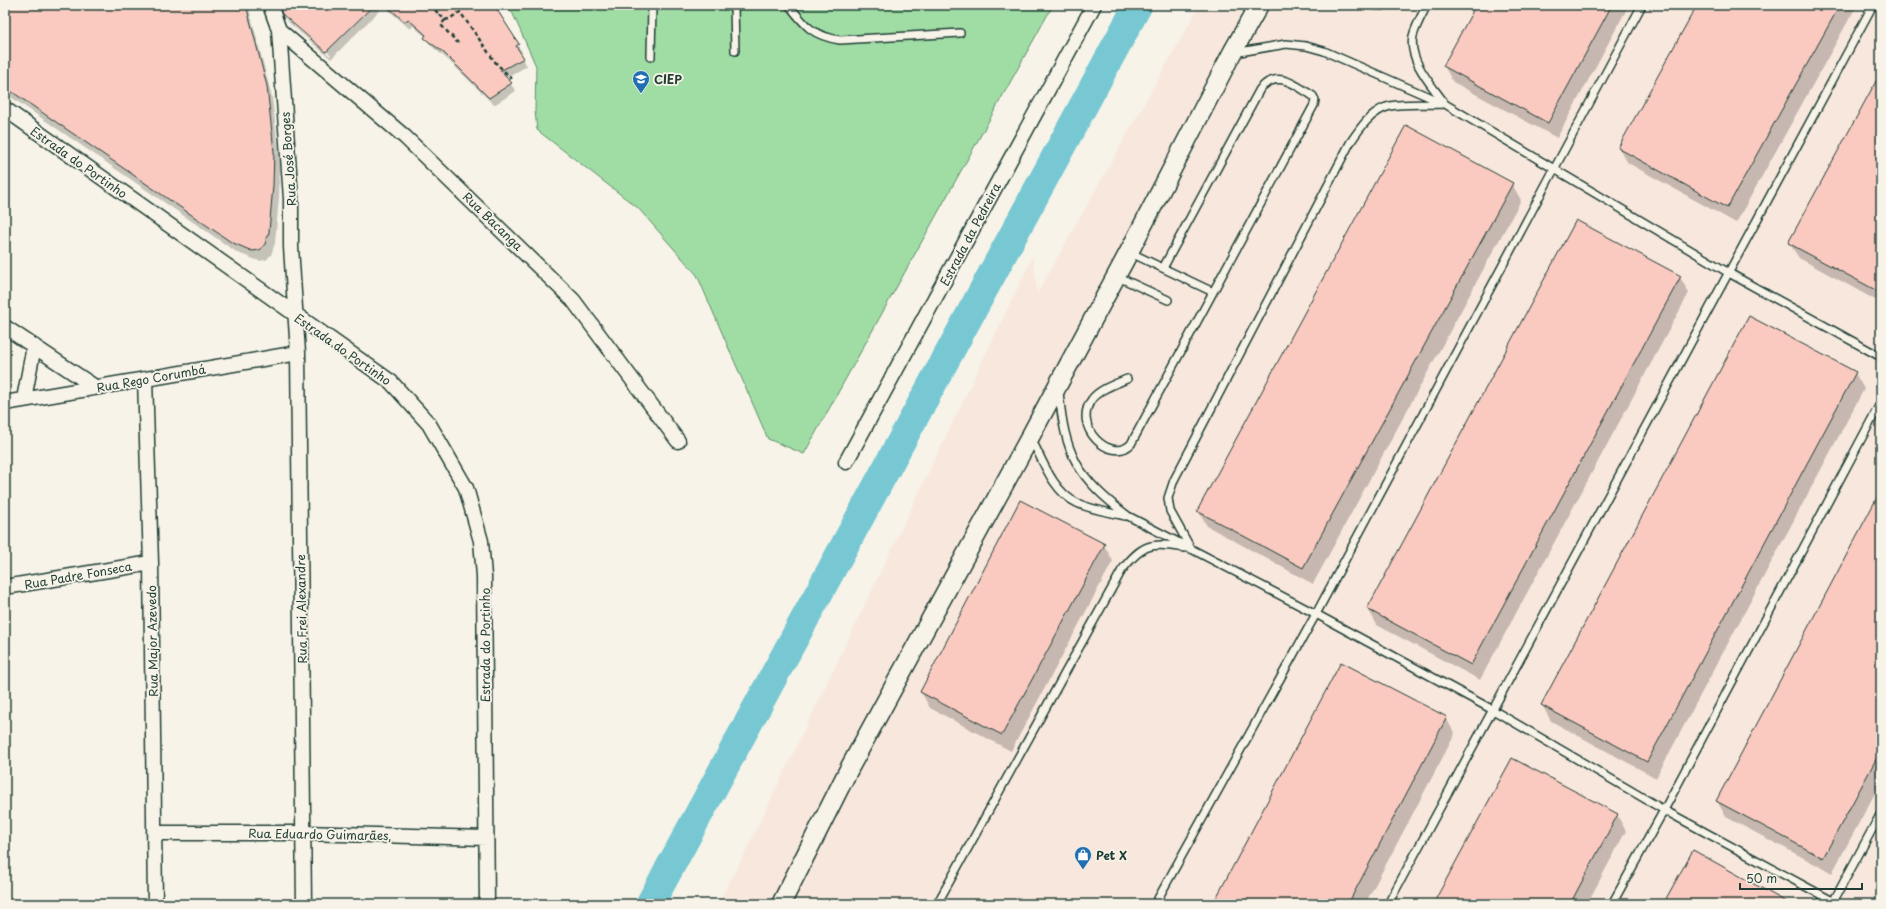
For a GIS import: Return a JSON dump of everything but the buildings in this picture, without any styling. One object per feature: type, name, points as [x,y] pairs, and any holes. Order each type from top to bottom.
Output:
[{"type":"street","name":"Rua José Borges","points":[[270,5],[279,30],[292,199],[291,247],[294,314]]},
{"type":"street","name":"Estrada da Pedreira","points":[[846,462],[1094,5]]},
{"type":"street","points":[[781,904],[850,767],[1129,252],[1232,53],[1259,5]]},
{"type":"street","name":"Rua Bacanga","points":[[279,30],[405,138],[573,300],[678,441]]},
{"type":"street","name":"Estrada do Portinho","points":[[5,109],[391,382],[429,424],[466,488],[481,541],[484,576],[487,904]]},
{"type":"street","name":"Rua Frei Alexandre","points":[[294,314],[298,353],[304,904]]},
{"type":"street","points":[[5,327],[95,387]]},
{"type":"street","points":[[24,399],[34,346]]},
{"type":"street","name":"Rua Rego Corumbá","points":[[5,403],[298,353]]},
{"type":"street","name":"Rua Major Azevedo","points":[[145,379],[151,563],[155,904]]},
{"type":"street","name":"Rua Padre Fonseca","points":[[5,587],[151,563]]},
{"type":"street","name":"Rua Eduardo Guimarães,","points":[[154,833],[303,833],[486,838]]},
{"type":"lane","points":[[651,57],[652,5]]},
{"type":"lane","points":[[734,5],[735,50]]},
{"type":"lane","points":[[789,5],[802,22],[814,33],[827,38],[840,40],[960,33]]},
{"type":"lane","points":[[1371,5],[1386,5]]},
{"type":"lane","points":[[1427,5],[1417,24],[1413,38],[1414,53],[1422,71],[1445,104]]},
{"type":"lane","points":[[1155,904],[1316,614],[1642,5]]},
{"type":"lane","points":[[1388,904],[1873,5]]},
{"type":"lane","points":[[1232,53],[1286,44],[1306,46],[1324,51],[1445,104],[1729,273],[1881,357]]},
{"type":"lane","points":[[1127,378],[1098,393],[1088,407],[1086,416],[1087,425],[1094,439],[1120,451],[1131,444],[1314,105],[1315,100],[1313,96],[1287,81],[1273,79],[1260,89],[1162,268]]},
{"type":"lane","points":[[1191,549],[1170,511],[1168,498],[1174,480],[1350,143],[1360,128],[1373,115],[1390,106],[1445,104]]},
{"type":"lane","points":[[1129,252],[1212,292]]},
{"type":"lane","points":[[1116,276],[1168,300]]},
{"type":"lane","points":[[1058,384],[1062,424],[1071,454],[1085,478],[1107,500],[1128,516],[1316,614],[1493,710],[1664,810],[1834,903],[1881,814]]},
{"type":"lane","points":[[1612,904],[1664,810],[1881,402]]},
{"type":"lane","points":[[1030,436],[1048,472],[1062,492],[1076,503],[1093,509],[1128,516]]},
{"type":"lane","points":[[937,904],[1122,570],[1134,556],[1148,547],[1162,544],[1191,549]]},
{"type":"path","points":[[430,5],[445,20]]},
{"type":"path","points":[[458,43],[441,25],[445,20],[449,20],[460,12],[496,63],[512,79]]},
{"type":"shaded area","points":[[1200,5],[1881,5],[1881,904],[718,904],[747,849],[1033,256],[1037,294]]},
{"type":"green space","points":[[506,5],[1053,5],[804,454],[768,439],[697,275],[638,208],[537,130],[535,111],[536,66],[513,14]]},
{"type":"waterway","points":[[650,904],[1138,5]]},
{"type":"place","name":"CIEP","points":[[641,94]]},
{"type":"place","name":"Pet X","points":[[1083,870]]}]
